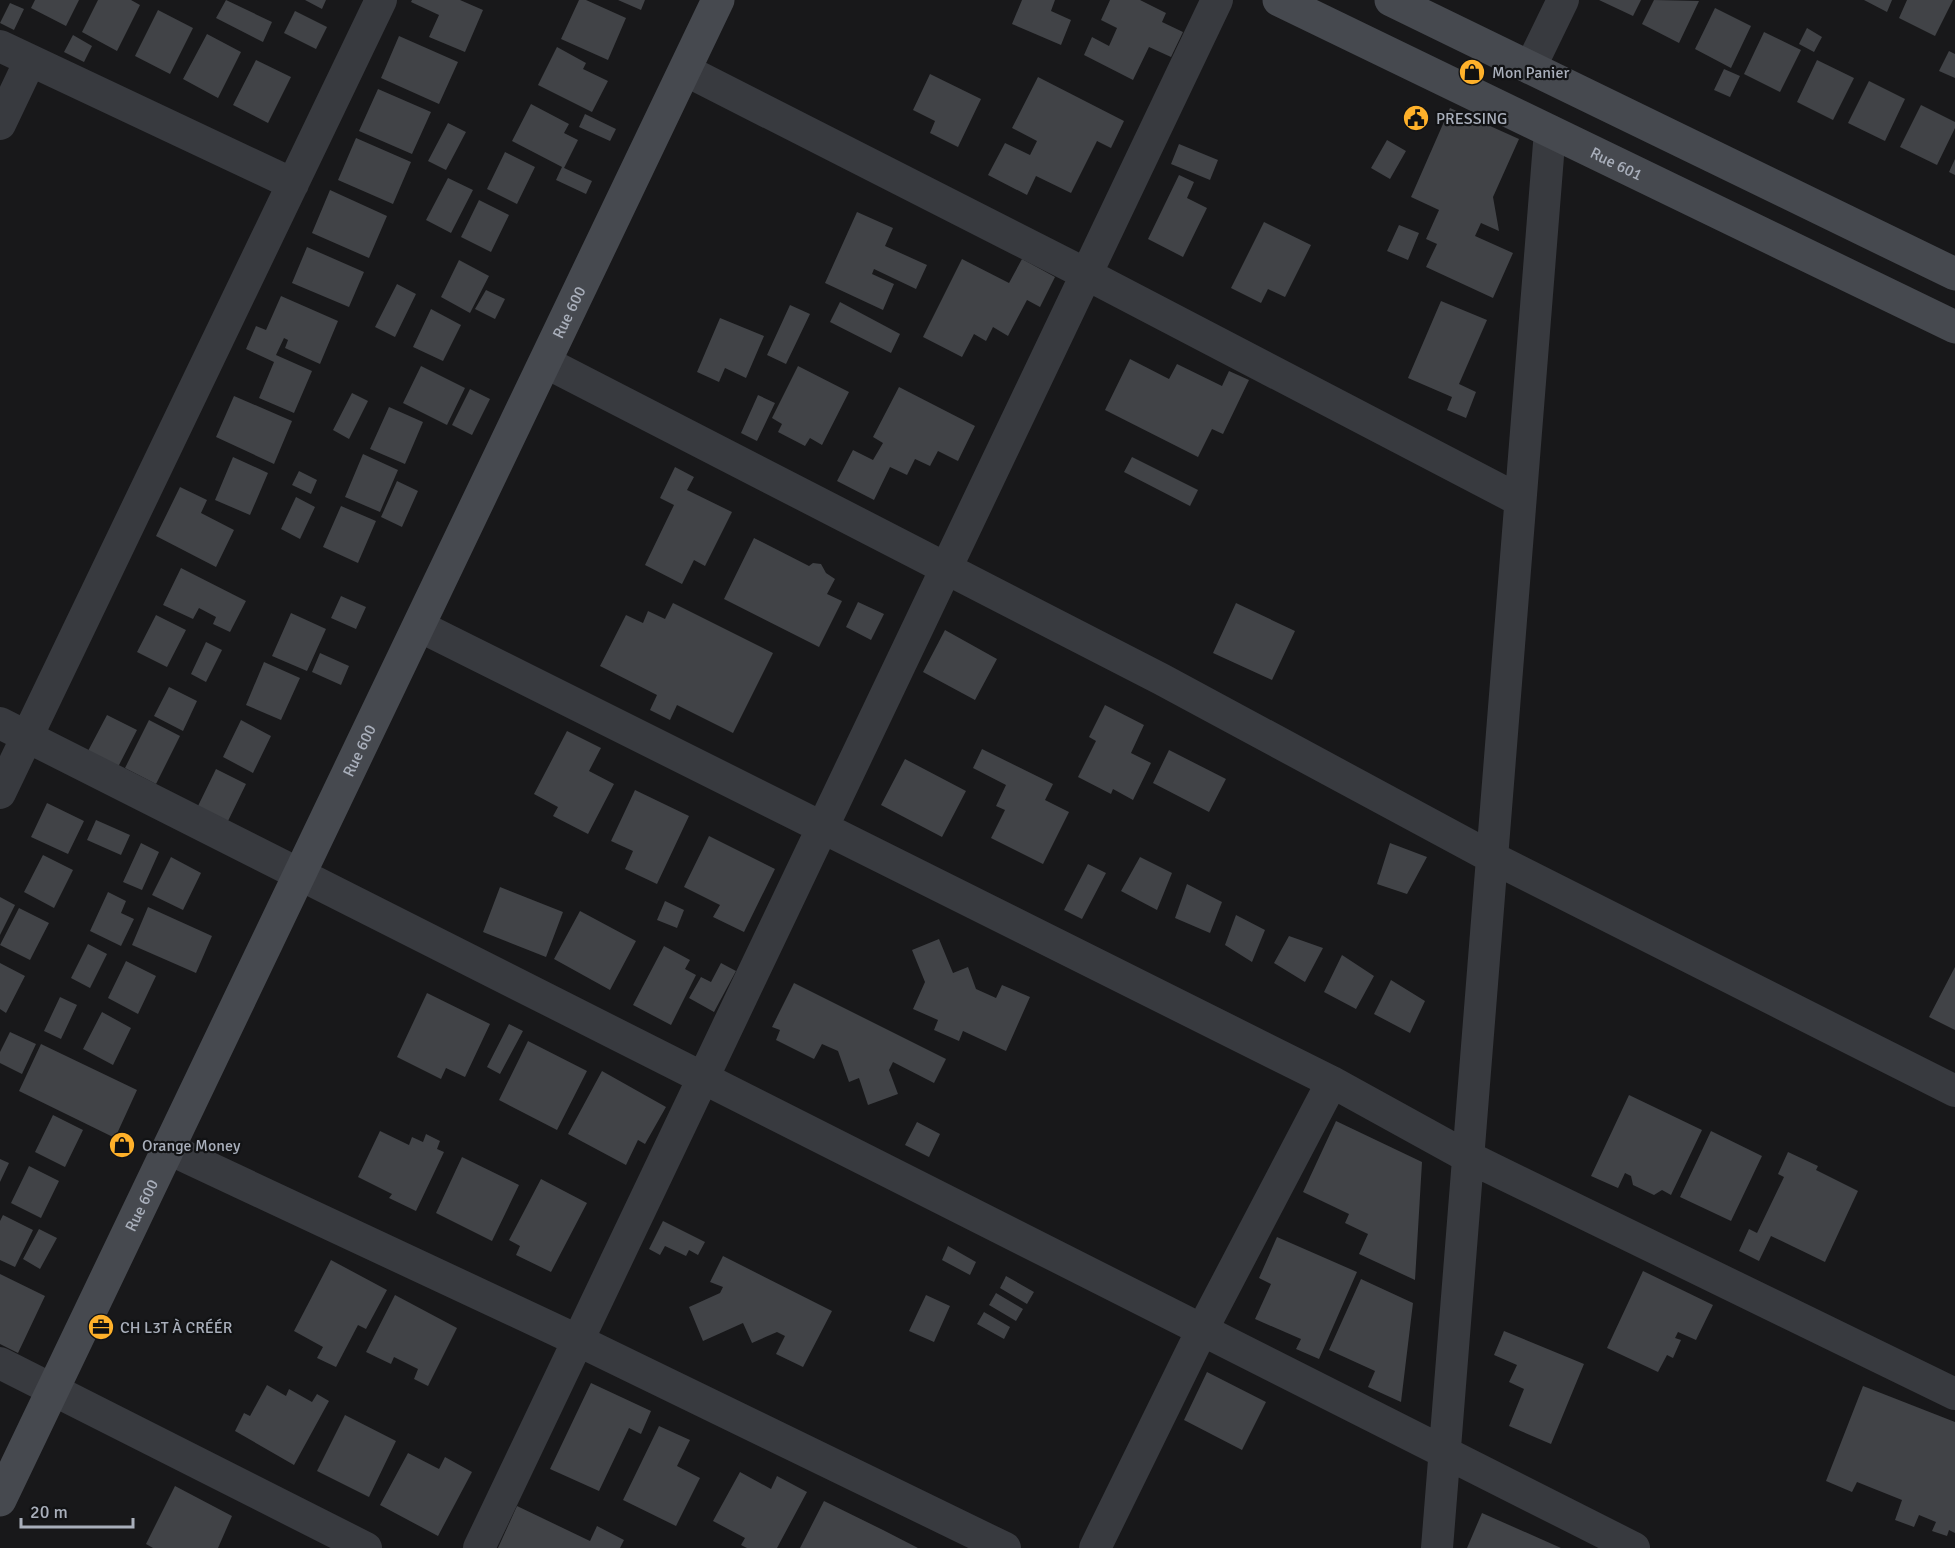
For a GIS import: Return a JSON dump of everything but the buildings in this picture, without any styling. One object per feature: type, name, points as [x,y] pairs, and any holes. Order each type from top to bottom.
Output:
[{"type":"street","points":[[0,793],[381,0]]},
{"type":"street","name":"Rue 600","points":[[0,1500],[718,0]]},
{"type":"street","points":[[479,1548],[701,1078],[1217,0]]},
{"type":"street","name":"Rue 601","points":[[1279,0],[1955,327]]},
{"type":"street","points":[[1391,0],[1955,274]]},
{"type":"street","points":[[1530,68],[1563,0]]},
{"type":"street","points":[[0,46],[293,184]]},
{"type":"street","points":[[0,124],[30,61]]},
{"type":"street","points":[[685,70],[1086,274],[1519,500]]},
{"type":"street","points":[[1437,1548],[1550,131]]},
{"type":"street","points":[[545,362],[1161,679],[1491,857],[1955,1091]]},
{"type":"street","points":[[419,626],[1332,1082],[1468,1157],[1955,1394]]},
{"type":"street","points":[[0,723],[299,876],[1635,1548]]},
{"type":"street","points":[[1095,1548],[1202,1330],[1332,1082]]},
{"type":"street","points":[[169,1149],[577,1340],[1005,1548]]},
{"type":"street","points":[[0,1363],[366,1548]]},
{"type":"place","name":"Mon Panier","points":[[1472,72]]},
{"type":"place","name":"PRESSING","points":[[1416,118]]},
{"type":"place","name":"Orange Money","points":[[122,1145]]},
{"type":"place","name":"CH L3T À CRÉÉR","points":[[101,1327]]}]
